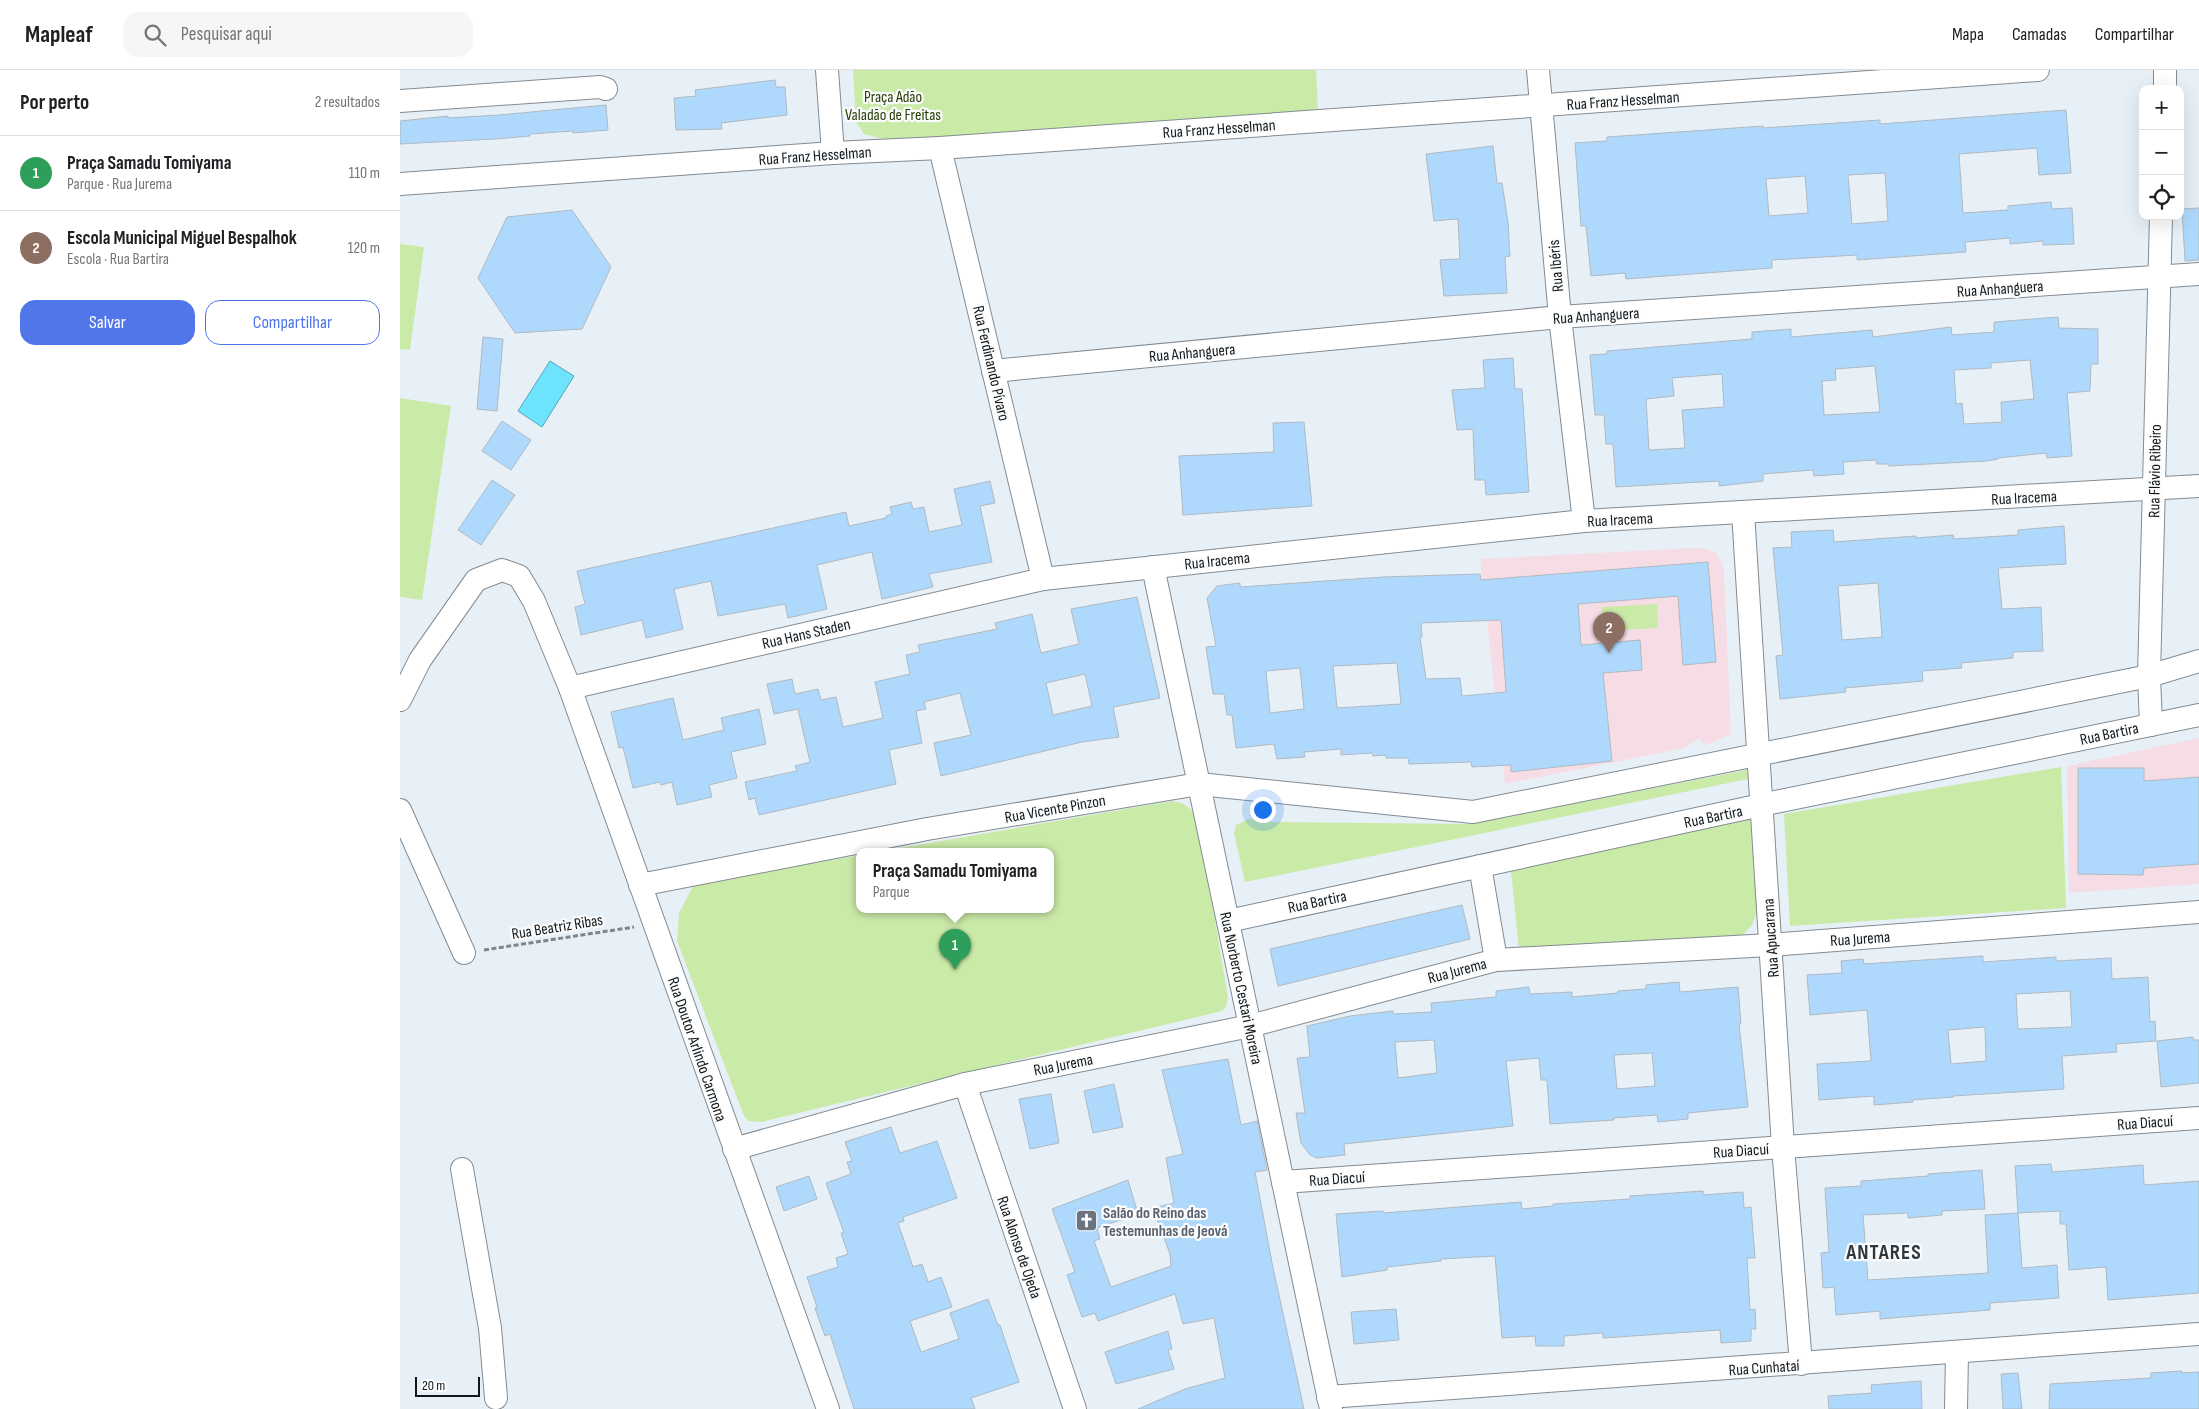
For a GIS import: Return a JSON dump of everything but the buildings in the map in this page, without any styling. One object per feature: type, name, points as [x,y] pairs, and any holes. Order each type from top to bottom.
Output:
[{"type":"street","points":[[827,70],[833,153]]},
{"type":"street","name":"Rua Ibéris","points":[[1538,70],[1560,317],[1584,521]]},
{"type":"street","name":"Rua Franz Hesselman","points":[[400,184],[833,153],[940,148],[2038,70]]},
{"type":"street","points":[[2164,85],[2165,70]]},
{"type":"street","points":[[400,101],[600,87],[606,89]]},
{"type":"street","name":"Rua Ferdinando Pívaro","points":[[940,148],[1043,579]]},
{"type":"street","name":"Rua Flávio Ribeiro","points":[[2151,725],[2149,676],[2161,220]]},
{"type":"street","name":"Rua Anhanguera","points":[[994,371],[1560,317],[2199,274]]},
{"type":"street","name":"Rua Iracema","points":[[1043,579],[1584,521],[2199,486]]},
{"type":"street","name":"Rua Apucarana","points":[[1743,512],[1783,1147],[1801,1364]]},
{"type":"street","name":"Rua Norberto Cestari Moreira","points":[[1153,567],[1329,1403]]},
{"type":"street","name":"Rua Doutor Arlindo Carmona","points":[[400,700],[420,660],[476,580],[502,570],[519,576],[534,600],[570,688],[828,1409]]},
{"type":"street","name":"Rua Hans Staden","points":[[570,688],[1043,579]]},
{"type":"street","points":[[1758,754],[2149,676],[2199,661]]},
{"type":"street","name":"Rua Bartira","points":[[1228,921],[1762,805],[2199,715]]},
{"type":"street","name":"Rua Vicente Pinzon","points":[[640,884],[927,829],[1199,784],[1473,812],[1758,754]]},
{"type":"street","points":[[400,810],[464,953]]},
{"type":"street","points":[[1480,866],[1496,960]]},
{"type":"street","name":"Rua Jurema","points":[[734,1149],[965,1084],[1250,1026],[1496,960],[1770,945],[2199,912]]},
{"type":"street","name":"Rua Alonso de Ojeda","points":[[965,1084],[1075,1409]]},
{"type":"street","name":"Rua Diacuí","points":[[1283,1182],[2199,1118]]},
{"type":"street","points":[[462,1168],[490,1328],[496,1398]]},
{"type":"street","name":"Rua Cunhataí","points":[[1329,1403],[1801,1364],[2199,1334]]},
{"type":"street","points":[[1956,1409],[1957,1353]]},
{"type":"path","name":"Rua Beatriz Ribas","points":[[464,953],[654,924]]},
{"type":"shaded area","points":[[1693,548],[1707,549],[1716,553],[1721,561],[1724,572],[1731,734],[1709,744],[1702,743],[1699,738],[1685,748],[1505,784],[1480,559]]},
{"type":"shaded area","points":[[2199,738],[2199,884],[2069,893],[2067,766]]},
{"type":"green space","name":"Praça Adão Valadão de Freitas","points":[[853,70],[1316,70],[1318,111],[891,141],[864,134],[856,122]]},
{"type":"green space","points":[[400,244],[424,247],[410,350],[400,349]]},
{"type":"green space","points":[[400,398],[451,406],[422,600],[400,597]]},
{"type":"green space","points":[[1657,604],[1658,628],[1603,631],[1602,607]]},
{"type":"green space","points":[[2061,767],[2066,908],[1790,926],[1784,814]]},
{"type":"green space","points":[[1747,770],[1748,779],[1245,882],[1234,833],[1236,825],[1249,819],[1271,822],[1469,824]]},
{"type":"green space","points":[[1172,801],[1181,803],[1188,807],[1198,819],[1228,998],[1226,1007],[1222,1011],[761,1122],[748,1121],[744,1116],[677,941],[679,913],[694,884],[856,856],[856,913],[1054,913],[1054,848],[900,848]]},
{"type":"green space","points":[[1752,818],[1759,907],[1752,925],[1742,936],[1519,949],[1511,871]]},
{"type":"water","points":[[550,361],[574,376],[542,427],[518,411]]},
{"type":"place","name":"Escola Municipal Miguel Bespalhok","points":[[1609,653]]},
{"type":"place","name":"Praça Samadu Tomiyama","points":[[955,970]]},
{"type":"place","name":"Salão do Reino das Testemunhas de Jeová","points":[[1087,1221]]},
{"type":"district","name":"ANTARES","points":[[1884,1252]]}]
